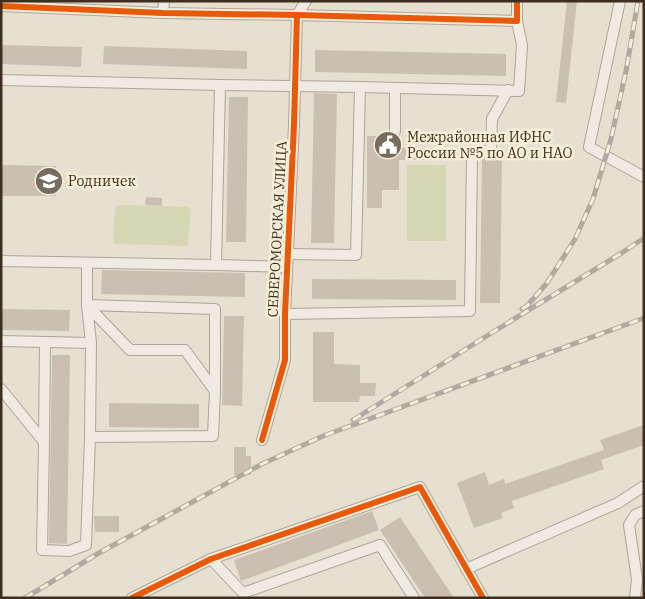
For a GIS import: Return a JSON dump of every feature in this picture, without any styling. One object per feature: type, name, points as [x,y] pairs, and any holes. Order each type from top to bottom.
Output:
[{"type":"street","points":[[163,13],[164,1]]},
{"type":"street","points":[[297,15],[306,1]]},
{"type":"street","points":[[1,80],[519,90],[522,45],[517,1]]},
{"type":"street","points":[[620,1],[589,147],[644,177]]},
{"type":"street","points":[[1,6],[163,13],[518,21]]},
{"type":"street","name":"СЕВЕРОМОРСКАЯ УЛИЦА","points":[[262,440],[285,360],[285,314],[296,86],[297,15]]},
{"type":"street","points":[[216,265],[220,85]]},
{"type":"street","points":[[288,254],[356,255],[360,87]]},
{"type":"street","points":[[394,88],[395,130]]},
{"type":"street","points":[[285,314],[470,311],[472,155],[491,149],[492,119],[508,90]]},
{"type":"street","points":[[1,261],[288,268]]},
{"type":"street","points":[[45,342],[42,550],[69,551],[86,545],[92,343],[87,305],[87,263]]},
{"type":"street","points":[[87,305],[216,309],[213,436],[90,437]]},
{"type":"street","points":[[87,305],[130,350],[186,350],[215,391]]},
{"type":"street","points":[[1,341],[92,343]]},
{"type":"street","points":[[1,389],[44,442]]},
{"type":"street","points":[[466,569],[618,503],[644,486]]},
{"type":"street","points":[[132,598],[211,559],[420,488],[483,598]]},
{"type":"street","points":[[635,598],[637,579],[629,525],[635,515],[644,511]]},
{"type":"street","points":[[211,559],[243,593],[380,545],[414,598]]},
{"type":"green space","points":[[407,165],[446,165],[446,241],[407,241]]},
{"type":"green space","points":[[118,205],[188,207],[191,210],[188,244],[185,246],[116,244],[113,242],[115,207]]},
{"type":"building","points":[[567,1],[577,1],[566,103],[556,102]]},
{"type":"building","points":[[1,45],[82,47],[81,67],[1,64]]},
{"type":"building","points":[[104,46],[247,51],[247,69],[103,64]]},
{"type":"building","points":[[315,50],[506,54],[506,76],[315,72]]},
{"type":"building","points":[[314,93],[337,94],[334,243],[311,243]]},
{"type":"building","points":[[229,97],[248,97],[246,242],[226,242]]},
{"type":"building","points":[[367,136],[391,136],[395,138],[400,136],[400,148],[433,148],[433,160],[399,160],[399,190],[382,190],[382,208],[367,208]]},
{"type":"building","points":[[502,158],[500,303],[480,303],[482,159]]},
{"type":"building","points":[[1,165],[56,166],[56,196],[1,196]]},
{"type":"building","points":[[146,197],[162,198],[162,206],[145,205]]},
{"type":"building","points":[[102,270],[245,273],[245,297],[101,294]]},
{"type":"building","points":[[312,279],[456,280],[456,300],[312,299]]},
{"type":"building","points":[[1,309],[70,310],[69,331],[1,330]]},
{"type":"building","points":[[224,316],[244,316],[242,406],[222,405]]},
{"type":"building","points":[[313,332],[334,332],[334,364],[360,365],[360,383],[376,383],[375,396],[360,396],[359,402],[313,402]]},
{"type":"building","points":[[52,355],[70,355],[67,544],[49,543]]},
{"type":"building","points":[[109,403],[199,404],[199,428],[109,427]]},
{"type":"building","points":[[644,425],[644,445],[601,460],[604,469],[512,501],[514,508],[501,513],[503,518],[474,528],[457,483],[485,472],[489,485],[504,479],[505,484],[604,450],[600,440]]},
{"type":"building","points":[[234,447],[246,447],[246,456],[251,456],[251,475],[234,475]]},
{"type":"building","points":[[372,511],[379,530],[241,581],[234,560]]},
{"type":"building","points":[[94,516],[119,516],[119,532],[95,532]]},
{"type":"building","points":[[400,517],[454,598],[425,598],[380,530]]},
{"type":"railway","points":[[522,309],[527,306],[547,283],[575,239],[593,199],[611,139],[626,71],[638,1]]},
{"type":"railway","points":[[353,420],[644,238]]},
{"type":"railway","points":[[25,598],[99,553],[262,464],[323,436],[644,318]]},
{"type":"cycle path","points":[[1,6],[163,13],[517,21],[517,1]]},
{"type":"cycle path","points":[[262,440],[285,360],[285,314],[297,15]]},
{"type":"cycle path","points":[[132,598],[211,559],[420,487],[483,598]]},
{"type":"place","name":"Межрайонная ИФНС России №5 по АО и НАО","points":[[388,145]]},
{"type":"place","name":"Родничек","points":[[49,181]]}]
